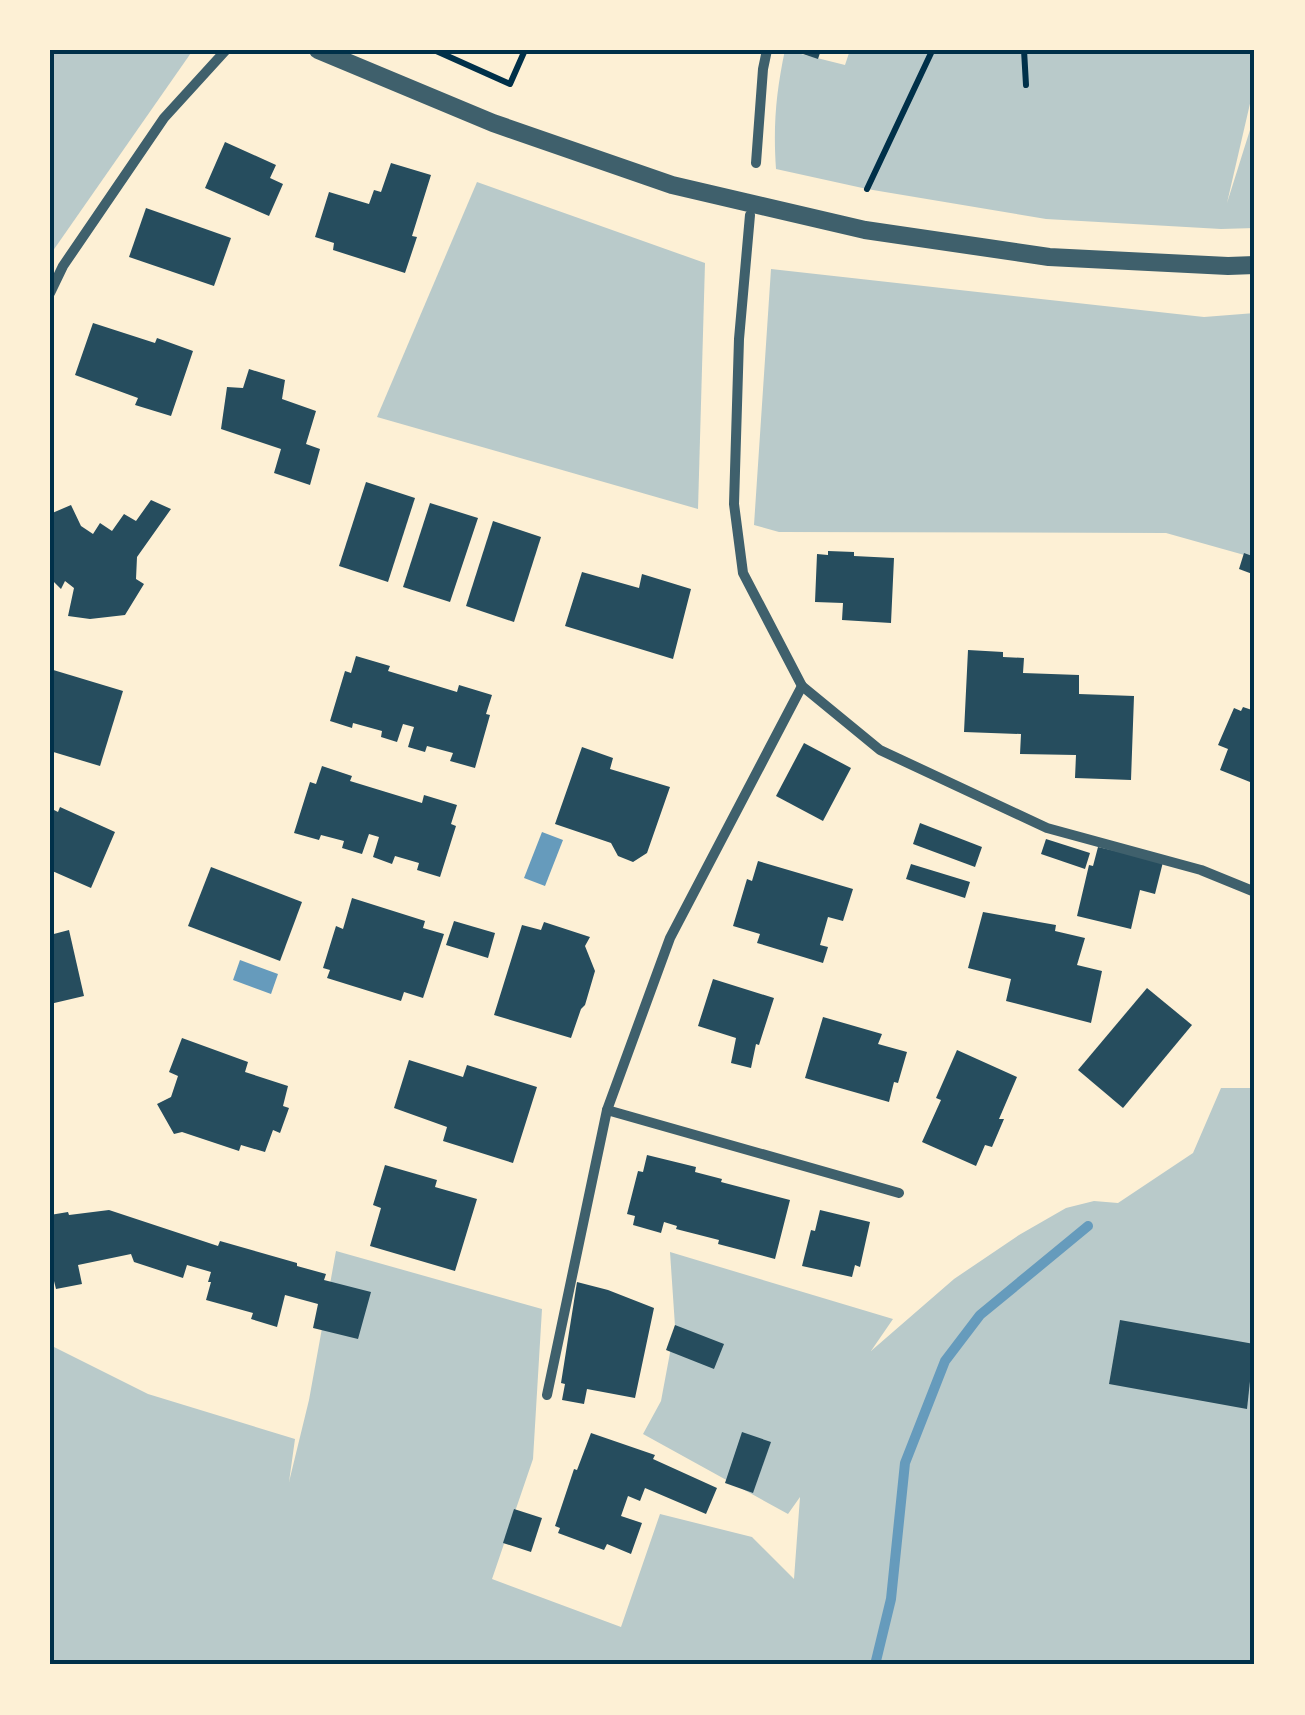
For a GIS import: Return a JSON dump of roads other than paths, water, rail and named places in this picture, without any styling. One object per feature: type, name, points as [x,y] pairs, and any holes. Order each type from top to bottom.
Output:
[{"type":"street","points":[[50,292],[63,266],[164,118],[226,50]]},
{"type":"street","points":[[318,50],[493,123],[672,184],[865,230],[1049,256],[1255,266]]},
{"type":"street","points":[[756,163],[767,50]]},
{"type":"street","points":[[750,215],[739,339],[734,504],[743,573],[802,686],[880,750],[1047,828],[1201,870],[1255,892]]},
{"type":"street","points":[[547,1394],[607,1110],[670,938],[802,686]]},
{"type":"street","points":[[607,1110],[900,1193]]},
{"type":"water","points":[[542,832],[563,840],[545,886],[524,878]]},
{"type":"water","points":[[240,960],[278,974],[271,994],[233,980]]},
{"type":"waterway","points":[[875,1665],[891,1599],[905,1463],[945,1361],[980,1315],[1088,1226]]}]
